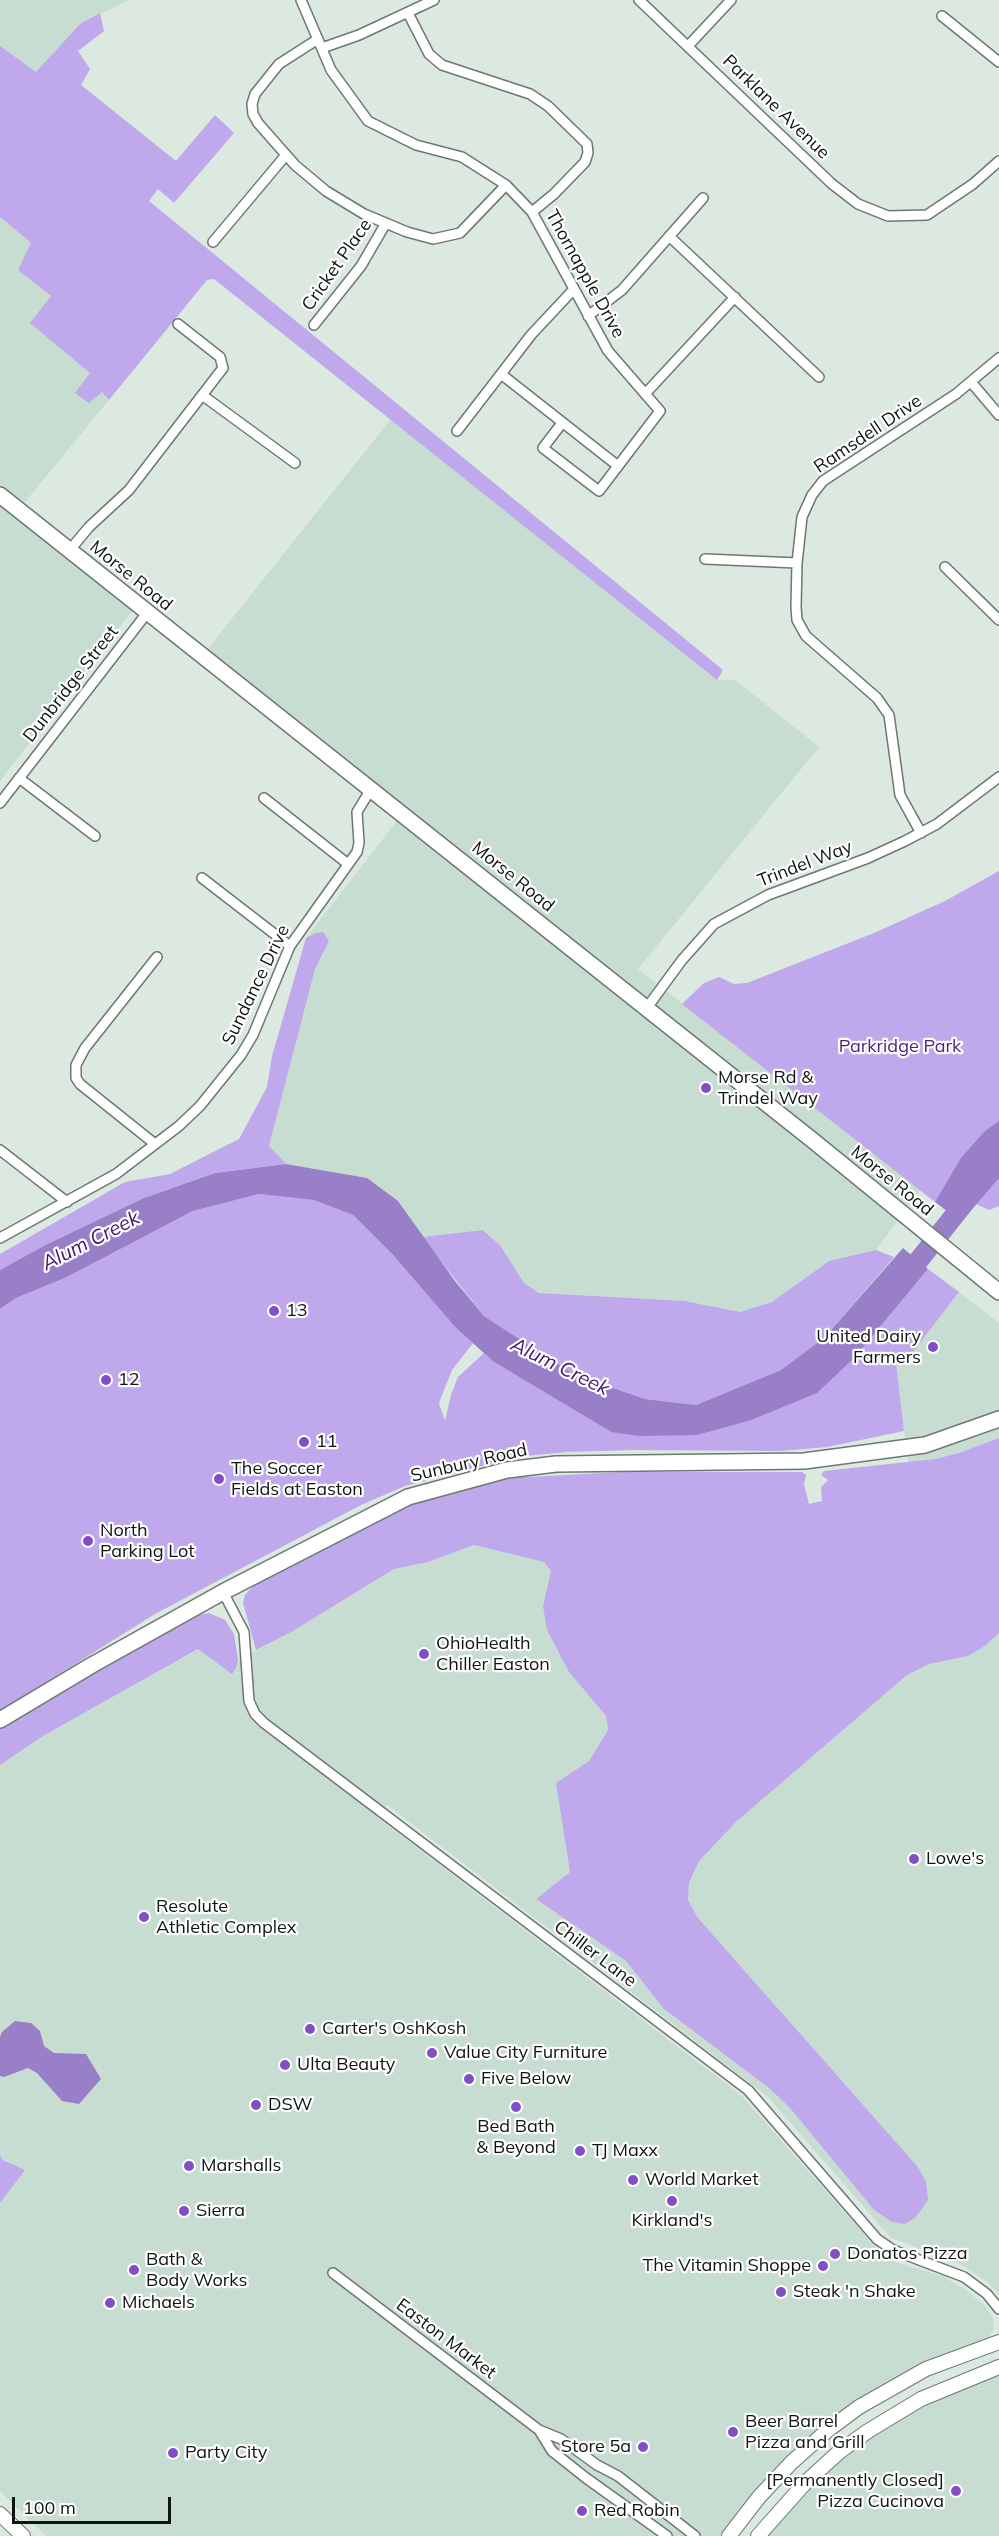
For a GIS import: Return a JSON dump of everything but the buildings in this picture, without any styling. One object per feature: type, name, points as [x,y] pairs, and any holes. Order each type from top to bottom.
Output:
[{"type":"main road","name":"Morse Road","points":[[0,495],[999,1292]]},
{"type":"main road","name":"Sunbury Road","points":[[0,1720],[92,1665],[223,1592],[408,1497],[507,1470],[556,1464],[804,1461],[925,1444],[999,1419]]},
{"type":"main road","points":[[729,2536],[759,2497],[792,2462],[859,2407],[926,2369],[999,2342]]},
{"type":"main road","points":[[758,2536],[805,2483],[839,2452],[868,2431],[921,2399],[999,2367]]},
{"type":"main road","points":[[0,2514],[23,2536]]},
{"type":"street","name":"Thornapple Drive","points":[[301,0],[331,70],[368,122],[416,145],[462,157],[506,185],[532,212],[608,351],[660,411],[618,466]]},
{"type":"street","points":[[434,0],[359,35],[320,44],[279,64],[255,94],[252,104],[253,114],[286,155],[326,191],[364,214],[433,239],[460,233],[506,185]]},
{"type":"street","name":"Parklane Avenue","points":[[639,0],[858,204],[888,216],[927,214],[973,184],[999,161]]},
{"type":"street","points":[[688,46],[731,0]]},
{"type":"street","points":[[408,13],[429,54],[442,65],[530,94],[548,106],[587,144],[588,153],[585,162],[554,194],[532,212]]},
{"type":"street","points":[[942,16],[999,62]]},
{"type":"street","points":[[213,242],[286,155]]},
{"type":"street","points":[[588,315],[622,290],[703,198]]},
{"type":"street","name":"Cricket Place","points":[[314,325],[361,266],[386,223]]},
{"type":"street","points":[[669,236],[819,376]]},
{"type":"street","points":[[457,431],[531,335],[574,289]]},
{"type":"street","points":[[645,394],[735,297]]},
{"type":"street","points":[[69,551],[89,527],[129,489],[223,368],[223,362],[178,324]]},
{"type":"street","name":"Ramsdell Drive","points":[[921,832],[900,795],[889,715],[877,698],[806,636],[797,620],[797,563],[802,517],[812,495],[823,481],[971,382],[999,358]]},
{"type":"street","points":[[501,374],[618,466],[599,491],[543,448],[562,423]]},
{"type":"street","points":[[971,382],[999,415]]},
{"type":"street","points":[[202,395],[295,463]]},
{"type":"street","points":[[705,559],[797,563]]},
{"type":"street","points":[[945,567],[999,620]]},
{"type":"street","name":"Dunbridge Street","points":[[0,803],[147,613]]},
{"type":"street","name":"Trindel Way","points":[[646,1009],[682,960],[714,924],[768,895],[868,858],[937,824],[999,777]]},
{"type":"street","points":[[19,778],[95,836]]},
{"type":"street","name":"Sundance Drive","points":[[0,1238],[116,1174],[200,1106],[241,1055],[253,1035],[290,946],[357,852],[359,843],[357,812],[371,789]]},
{"type":"street","points":[[264,798],[348,864]]},
{"type":"street","points":[[202,878],[290,946]]},
{"type":"street","points":[[155,1144],[80,1084],[76,1078],[76,1065],[85,1048],[157,957]]},
{"type":"street","points":[[0,1150],[67,1202]]},
{"type":"street","name":"Chiller Lane","points":[[223,1592],[244,1632],[249,1701],[255,1714],[264,1723],[748,2090],[877,2239],[893,2250],[964,2277],[980,2288],[999,2309]]},
{"type":"street","name":"Easton Market","points":[[333,2273],[539,2430],[561,2439],[597,2465],[618,2476],[695,2536]]},
{"type":"street","name":"Easton Market","points":[[539,2430],[552,2451],[667,2536]]},
{"type":"shaded area","points":[[0,0],[129,0],[80,24],[36,73],[0,46]]},
{"type":"shaded area","points":[[0,217],[31,243],[19,270],[51,296],[31,323],[91,373],[75,394],[102,392],[109,400],[20,508],[139,602],[0,781]]},
{"type":"shaded area","points":[[391,419],[717,680],[735,680],[819,747],[638,969],[921,1189],[876,1250],[829,1261],[772,1302],[740,1312],[685,1301],[539,1293],[524,1283],[500,1245],[484,1230],[422,1237],[398,1201],[367,1178],[286,1164],[269,1146],[315,969],[329,941],[316,933],[306,938],[403,813],[203,655]]},
{"type":"shaded area","points":[[959,1292],[999,1323],[999,1438],[959,1453],[908,1462],[896,1363],[906,1361]]},
{"type":"shaded area","points":[[474,1545],[544,1562],[551,1571],[543,1606],[569,1672],[606,1716],[608,1730],[589,1761],[557,1783],[570,1872],[536,1899],[626,1961],[664,2009],[769,2088],[790,2108],[874,2210],[892,2222],[905,2223],[916,2217],[926,2182],[918,2167],[698,1918],[688,1900],[689,1883],[699,1861],[736,1822],[907,1675],[929,1664],[968,1656],[985,1646],[999,1633],[999,2294],[987,2282],[960,2264],[891,2238],[767,2096],[387,1805],[377,1817],[742,2096],[869,2240],[888,2258],[942,2276],[965,2289],[983,2304],[993,2317],[994,2328],[989,2338],[926,2362],[849,2406],[817,2430],[767,2479],[721,2536],[46,2536],[0,2491],[0,2203],[24,2170],[3,2159],[0,2155],[0,1765],[43,1736],[199,1649],[236,1668],[238,1660],[293,1631],[394,1569],[428,1562]]},
{"type":"shaded area","points":[[999,2373],[999,2536],[767,2536],[823,2474],[882,2429],[920,2406]]},
{"type":"green space","points":[[100,13],[104,31],[78,51],[90,69],[81,85],[176,161],[215,115],[234,133],[174,203],[158,189],[149,201],[723,670],[717,680],[214,279],[207,280],[109,400],[102,392],[89,403],[75,393],[90,373],[30,323],[51,296],[18,270],[31,243],[0,217],[0,46],[36,72],[80,24]]},
{"type":"green space","name":"Parkridge Park","points":[[999,871],[999,1156],[973,1182],[935,1202],[682,1004],[704,983],[719,977],[734,984],[747,983],[874,933],[945,901]]},
{"type":"green space","points":[[323,932],[329,941],[315,969],[269,1146],[286,1164],[215,1173],[144,1198],[0,1270],[0,1254],[125,1182],[170,1174],[239,1139],[267,1087],[272,1056],[306,938]]},
{"type":"green space","points":[[999,1178],[999,1206],[989,1210],[976,1204]]},
{"type":"green space","name":"The Soccer Fields at Easton","points":[[259,1194],[315,1200],[353,1215],[393,1255],[456,1328],[473,1343],[452,1370],[439,1403],[445,1421],[458,1377],[484,1353],[494,1362],[611,1432],[855,1357],[928,1269],[959,1292],[906,1361],[896,1363],[904,1431],[827,1447],[781,1451],[633,1450],[567,1452],[516,1457],[405,1486],[361,1505],[155,1614],[0,1711],[0,1309],[16,1298],[65,1278],[193,1211]]},
{"type":"green space","points":[[483,1230],[500,1245],[524,1283],[539,1293],[685,1301],[740,1312],[772,1302],[829,1261],[876,1250],[894,1257],[825,1337],[781,1370],[696,1405],[645,1399],[573,1374],[484,1316],[422,1237]]},
{"type":"green space","points":[[999,1438],[999,1633],[985,1646],[968,1656],[929,1664],[907,1675],[736,1822],[699,1861],[689,1883],[688,1900],[698,1918],[918,2167],[926,2182],[928,2200],[916,2217],[905,2224],[892,2222],[874,2210],[790,2108],[769,2088],[664,2009],[626,1961],[536,1899],[570,1872],[556,1783],[589,1761],[608,1730],[606,1716],[569,1672],[547,1630],[543,1606],[551,1571],[544,1562],[474,1545],[428,1562],[394,1569],[293,1631],[256,1650],[243,1603],[245,1595],[254,1585],[369,1522],[406,1506],[469,1484],[518,1473],[528,1477],[622,1472],[802,1472],[806,1475],[804,1485],[809,1504],[822,1501],[821,1487],[828,1480],[821,1475],[824,1471],[935,1459]]},
{"type":"green space","points":[[209,1613],[225,1620],[234,1634],[238,1660],[232,1674],[198,1649],[43,1736],[0,1765],[0,1726],[198,1615]]},
{"type":"green space","points":[[0,2155],[3,2160],[25,2170],[0,2203]]},
{"type":"water","points":[[999,1121],[999,1178],[961,1222],[935,1202],[961,1158],[985,1131]]},
{"type":"water","points":[[286,1164],[367,1178],[398,1201],[455,1281],[484,1316],[573,1374],[645,1399],[696,1405],[781,1370],[825,1337],[903,1248],[928,1269],[855,1357],[817,1393],[751,1420],[697,1435],[639,1436],[611,1432],[494,1362],[456,1328],[393,1255],[353,1215],[314,1200],[259,1194],[193,1211],[65,1278],[16,1298],[0,1309],[0,1270],[46,1245],[144,1198],[215,1173]]},
{"type":"water","points":[[15,2021],[31,2023],[40,2031],[44,2046],[54,2053],[86,2054],[101,2079],[79,2104],[62,2101],[37,2073],[28,2068],[4,2077],[0,2076],[0,2037],[2,2032]]},
{"type":"waterway","name":"Alum Creek","points":[[903,1280],[981,1182],[999,1164]]},
{"type":"place","name":"Morse Rd & Trindel Way","points":[[706,1088]]},
{"type":"place","name":"13","points":[[274,1311]]},
{"type":"place","name":"United Dairy Farmers","points":[[933,1347]]},
{"type":"place","name":"12","points":[[106,1380]]},
{"type":"place","name":"11","points":[[304,1442]]},
{"type":"place","name":"The Soccer Fields at Easton","points":[[219,1479]]},
{"type":"place","name":"North Parking Lot","points":[[88,1541]]},
{"type":"place","name":"OhioHealth Chiller Easton","points":[[424,1654]]},
{"type":"place","name":"Lowe's","points":[[914,1859]]},
{"type":"place","name":"Resolute Athletic Complex","points":[[144,1917]]},
{"type":"place","name":"Carter's OshKosh","points":[[310,2029]]},
{"type":"place","name":"Value City Furniture","points":[[432,2053]]},
{"type":"place","name":"Ulta Beauty","points":[[285,2065]]},
{"type":"place","name":"Five Below","points":[[469,2079]]},
{"type":"place","name":"DSW","points":[[256,2105]]},
{"type":"place","name":"Bed Bath & Beyond","points":[[516,2107]]},
{"type":"place","name":"TJ Maxx","points":[[580,2151]]},
{"type":"place","name":"Marshalls","points":[[189,2166]]},
{"type":"place","name":"World Market","points":[[633,2180]]},
{"type":"place","name":"Kirkland's","points":[[672,2201]]},
{"type":"place","name":"Sierra","points":[[184,2211]]},
{"type":"place","name":"Donatos Pizza","points":[[835,2254]]},
{"type":"place","name":"The Vitamin Shoppe","points":[[823,2266]]},
{"type":"place","name":"Bath & Body Works","points":[[134,2270]]},
{"type":"place","name":"Steak 'n Shake","points":[[781,2292]]},
{"type":"place","name":"Michaels","points":[[110,2303]]},
{"type":"place","name":"Beer Barrel Pizza and Grill","points":[[733,2432]]},
{"type":"place","name":"Store 5a","points":[[643,2447]]},
{"type":"place","name":"Party City","points":[[173,2453]]},
{"type":"place","name":"[Permanently Closed] Pizza Cucinova","points":[[956,2491]]},
{"type":"place","name":"Red Robin","points":[[582,2511]]}]
